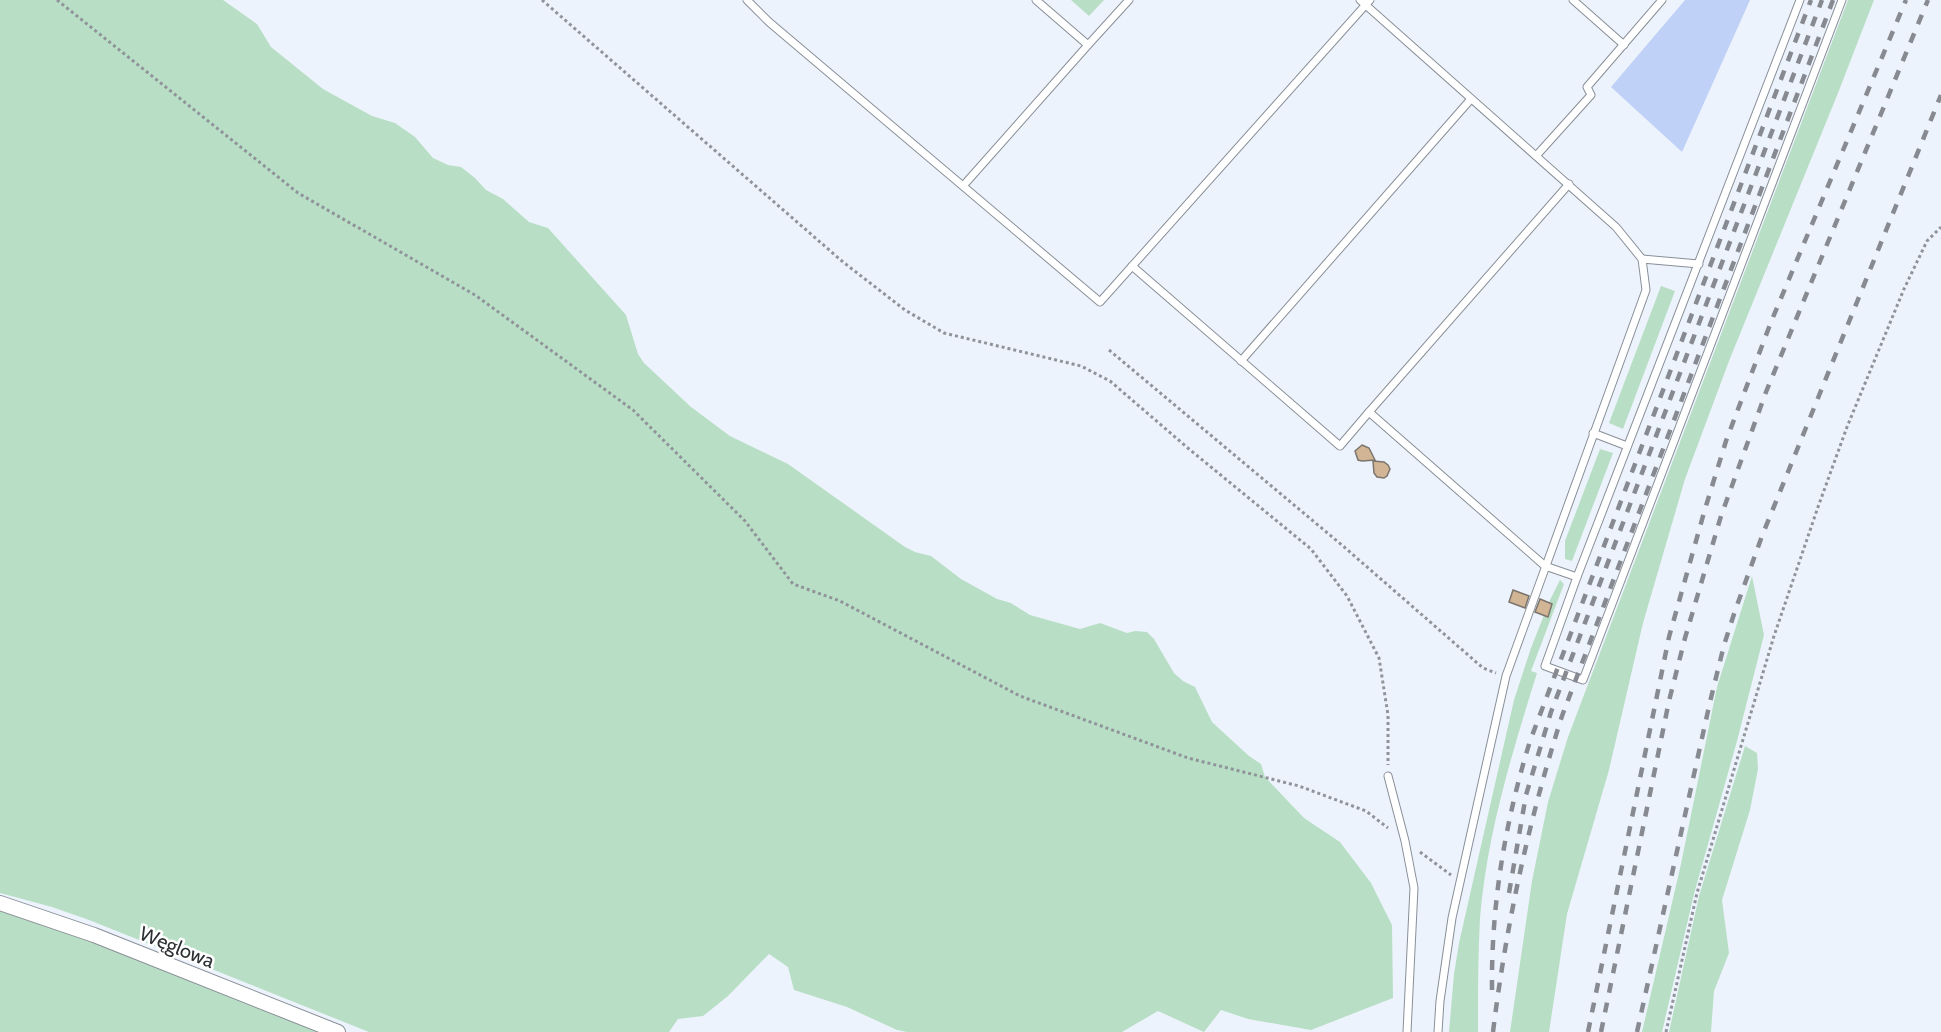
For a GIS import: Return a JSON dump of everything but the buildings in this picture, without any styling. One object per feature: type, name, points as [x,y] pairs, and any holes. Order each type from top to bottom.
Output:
[{"type":"street","name":"Węglowa","points":[[0,903],[94,935],[338,1032]]},
{"type":"lane","points":[[747,0],[778,30],[1100,302],[1365,2],[1616,227],[1642,259],[1646,290],[1506,676],[1460,881],[1440,1000],[1438,1032]]},
{"type":"lane","points":[[1036,0],[1088,45]]},
{"type":"lane","points":[[1044,8],[1051,0]]},
{"type":"lane","points":[[963,186],[1129,0]]},
{"type":"lane","points":[[1573,0],[1624,45]]},
{"type":"lane","points":[[1536,156],[1591,95],[1587,87],[1662,0]]},
{"type":"lane","points":[[1800,0],[1627,446],[1545,666],[1583,680],[1842,0]]},
{"type":"lane","points":[[1241,361],[1472,99]]},
{"type":"lane","points":[[1132,266],[1340,446],[1569,184]]},
{"type":"lane","points":[[1642,259],[1699,264]]},
{"type":"lane","points":[[1369,412],[1545,566],[1577,577]]},
{"type":"lane","points":[[1593,433],[1627,446]]},
{"type":"lane","points":[[1388,776],[1406,841],[1414,888],[1407,1032]]},
{"type":"path","points":[[57,0],[298,193],[475,295],[633,410],[746,521],[793,584],[840,601],[1020,696],[1188,758],[1299,786],[1365,811],[1460,881]]},
{"type":"path","points":[[542,0],[843,262],[905,310],[944,333],[1081,366],[1110,381],[1311,549],[1347,596],[1379,658],[1388,716],[1388,776]]},
{"type":"path","points":[[1666,1032],[1696,893],[1774,636],[1814,518],[1847,427],[1904,289],[1927,241],[1941,227]]},
{"type":"path","points":[[1109,350],[1343,546],[1483,668],[1506,676]]},
{"type":"green space","points":[[0,0],[223,0],[257,24],[271,47],[323,89],[372,116],[395,123],[415,137],[433,158],[448,165],[461,167],[486,190],[503,199],[529,222],[548,228],[626,315],[638,354],[644,363],[691,407],[730,436],[788,464],[905,547],[931,556],[961,579],[997,599],[1011,603],[1030,615],[1080,629],[1100,623],[1127,633],[1147,632],[1154,639],[1174,673],[1195,687],[1212,722],[1261,764],[1265,777],[1304,818],[1340,842],[1371,883],[1392,925],[1393,998],[1311,1030],[1248,1019],[1221,1010],[1204,1032],[1158,1011],[1122,1032],[907,1032],[897,1030],[847,1007],[794,990],[788,967],[769,954],[728,996],[703,1016],[678,1019],[669,1032],[369,1032],[89,920],[0,893]]},
{"type":"green space","points":[[1071,0],[1104,0],[1089,16]]},
{"type":"green space","points":[[1848,0],[1874,0],[1729,361],[1685,479],[1643,623],[1609,770],[1567,914],[1549,1032],[1510,1032],[1532,881],[1548,802],[1568,737]]},
{"type":"green space","points":[[1661,286],[1675,291],[1623,429],[1609,423]]},
{"type":"green space","points":[[1600,449],[1613,453],[1572,561],[1565,559],[1565,541]]},
{"type":"green space","points":[[1752,576],[1764,635],[1694,894],[1662,1032],[1642,1032],[1681,864],[1717,687]]},
{"type":"green space","points":[[1560,580],[1564,584],[1531,671],[1537,673],[1510,764],[1488,856],[1480,918],[1478,1032],[1449,1032],[1459,943],[1514,700],[1531,648],[1544,615],[1548,616],[1552,604],[1549,602]]},
{"type":"green space","points":[[1745,746],[1757,753],[1758,769],[1750,810],[1722,900],[1729,953],[1714,991],[1711,1032],[1669,1032],[1699,896]]},
{"type":"green space","points":[[0,909],[89,938],[323,1032],[0,1032]]},
{"type":"water","points":[[1685,0],[1750,0],[1682,152],[1611,87]]},
{"type":"railway","points":[[1492,990],[1494,927],[1501,864],[1513,802],[1530,741],[1811,0]]},
{"type":"railway","points":[[1509,893],[1526,795],[1551,712],[1822,0]]},
{"type":"railway","points":[[1493,1032],[1520,872],[1539,794],[1562,716],[1833,0]]},
{"type":"railway","points":[[1588,1032],[1669,637],[1705,509],[1726,441],[1771,322],[1906,0]]},
{"type":"railway","points":[[1601,1032],[1669,701],[1721,516],[1766,392],[1928,0]]},
{"type":"railway","points":[[1637,1032],[1710,702],[1735,611],[1762,536],[1941,95]]}]
